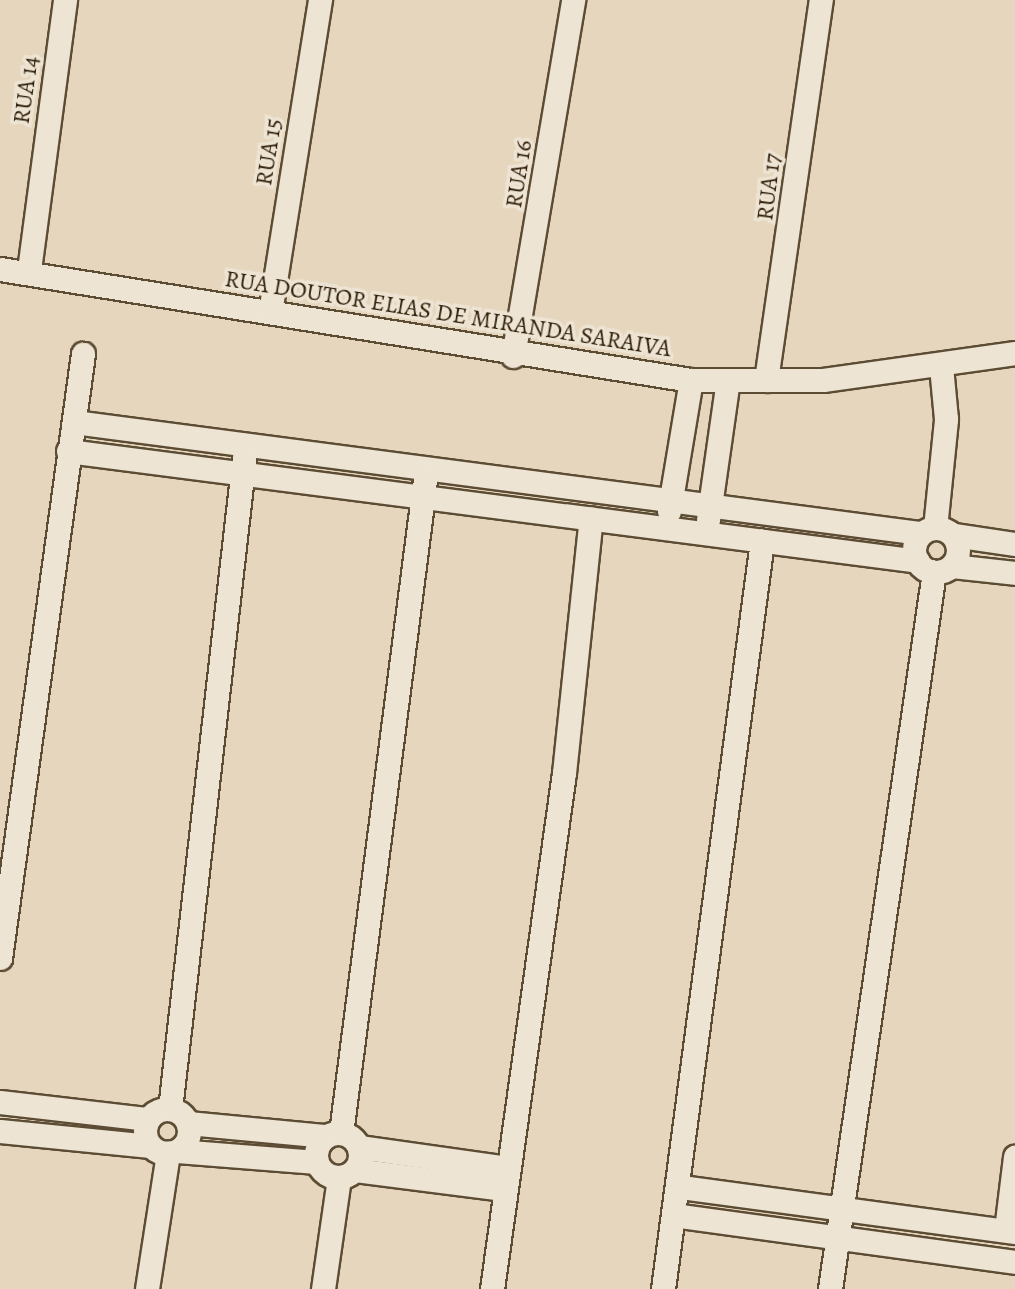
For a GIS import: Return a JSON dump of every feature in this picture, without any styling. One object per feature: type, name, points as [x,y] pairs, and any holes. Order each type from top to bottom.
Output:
[{"type":"street","name":"RUA 14","points":[[29,271],[65,0]]},
{"type":"street","name":"RUA 15","points":[[270,312],[320,0]]},
{"type":"street","name":"RUA 16","points":[[513,356],[573,0]]},
{"type":"street","name":"RUA 17","points":[[766,380],[821,0]]},
{"type":"street","name":"RUA DOUTOR ELIAS DE MIRANDA SARAIVA","points":[[0,269],[29,271],[513,356],[691,380],[766,380],[941,366],[1015,353]]},
{"type":"street","points":[[0,958],[83,354]]},
{"type":"street","points":[[830,1289],[935,566],[946,419],[941,366]]},
{"type":"street","points":[[667,525],[691,380]]},
{"type":"street","points":[[707,530],[728,380]]},
{"type":"street","points":[[74,422],[245,449],[671,497],[710,505],[1015,544]]},
{"type":"street","points":[[165,1150],[188,1139],[179,1116],[245,449]]},
{"type":"street","points":[[68,451],[423,494],[592,518],[707,530],[762,541],[935,566],[1015,573]]},
{"type":"street","points":[[323,1289],[347,1174],[342,1139],[426,469]]},
{"type":"street","points":[[492,1289],[564,773],[592,518]]},
{"type":"street","points":[[935,566],[959,551],[936,532]]},
{"type":"street","points":[[663,1289],[673,1215],[681,1187],[762,541]]},
{"type":"street","points":[[0,1102],[148,1119],[179,1116],[342,1139],[506,1179]]},
{"type":"street","points":[[147,1289],[165,1150],[148,1119]]},
{"type":"street","points":[[0,1131],[165,1150],[317,1162],[347,1174],[506,1179]]},
{"type":"street","points":[[317,1162],[342,1139]]},
{"type":"street","points":[[681,1187],[1011,1231],[1015,1157]]},
{"type":"street","points":[[673,1215],[1015,1262]]}]
